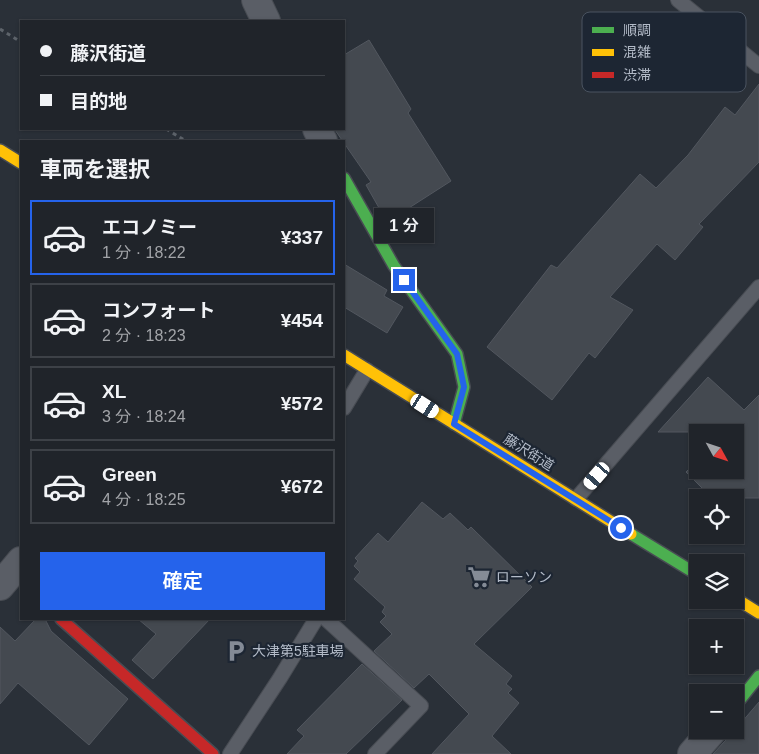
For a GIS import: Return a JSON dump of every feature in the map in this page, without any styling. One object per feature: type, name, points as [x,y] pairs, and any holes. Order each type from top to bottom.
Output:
[{"type":"main road","points":[[0,150],[20,162]]},
{"type":"main road","points":[[345,180],[394,266],[457,354],[464,387],[454,424]]},
{"type":"main road","name":"藤沢街道","points":[[345,356],[689,569]]},
{"type":"main road","points":[[744,604],[759,613]]},
{"type":"main road","points":[[62,620],[213,754]]},
{"type":"main road","points":[[744,695],[759,676]]},
{"type":"street","points":[[256,0],[266,20]]},
{"type":"street","points":[[692,754],[705,739]]},
{"type":"lane","points":[[678,0],[693,12]]},
{"type":"lane","points":[[746,55],[759,66]]},
{"type":"lane","points":[[576,499],[759,287]]},
{"type":"lane","points":[[345,406],[367,370]]},
{"type":"lane","points":[[230,754],[315,620]]},
{"type":"lane","points":[[327,620],[421,706],[375,754]]},
{"type":"path","points":[[0,30],[20,41]]},
{"type":"path","points":[[168,130],[184,140]]},
{"type":"building","points":[[369,40],[411,109],[408,113],[451,181],[387,222],[366,185],[371,182],[345,144],[345,140],[342,140],[335,130],[345,130],[345,54]]},
{"type":"building","points":[[759,84],[759,162],[699,224],[703,227],[675,260],[657,244],[610,297],[633,310],[595,358],[589,353],[552,400],[487,347],[551,265],[557,268],[640,174],[656,188],[688,155],[725,107],[735,115]]},
{"type":"building","points":[[345,265],[387,290],[384,296],[403,307],[387,333],[345,308]]},
{"type":"building","points":[[708,377],[744,410],[759,395],[759,498],[744,498],[744,489],[703,489],[693,479],[744,479],[744,424],[689,424],[689,432],[658,432]]},
{"type":"building","points":[[422,502],[443,519],[450,513],[468,530],[471,527],[532,587],[474,644],[512,676],[506,684],[512,689],[508,693],[519,703],[492,736],[511,754],[432,754],[469,714],[429,674],[414,688],[374,651],[392,634],[380,622],[386,616],[382,612],[385,607],[354,579],[360,572],[354,566],[358,561],[355,558],[378,533],[388,542]]},
{"type":"building","points":[[35,620],[46,620],[51,631],[128,699],[89,745],[18,683],[0,704],[0,627],[15,641]]},
{"type":"building","points":[[139,620],[209,620],[153,679],[132,660],[156,634]]},
{"type":"building","points":[[362,664],[402,700],[346,754],[287,754],[304,736],[297,730]]},
{"type":"building","points":[[759,702],[759,754],[713,754],[727,739],[744,739],[744,720]]},
{"type":"traffic: fast","points":[[345,180],[394,266],[457,354],[464,387],[454,424]]},
{"type":"traffic: fast","points":[[631,534],[689,569]]},
{"type":"traffic: fast","points":[[744,695],[759,676]]},
{"type":"traffic: slow","points":[[0,150],[20,162]]},
{"type":"traffic: slow","points":[[345,356],[631,534]]},
{"type":"traffic: slow","points":[[744,604],[759,613]]},
{"type":"traffic: jam","points":[[62,620],[213,754]]},
{"type":"place","name":"ローソン","points":[[479,577]]},
{"type":"place","name":"大津第5駐車場","points":[[236,651]]},
{"type":"route","points":[[404,280],[457,354],[464,387],[454,424],[621,528]]}]
